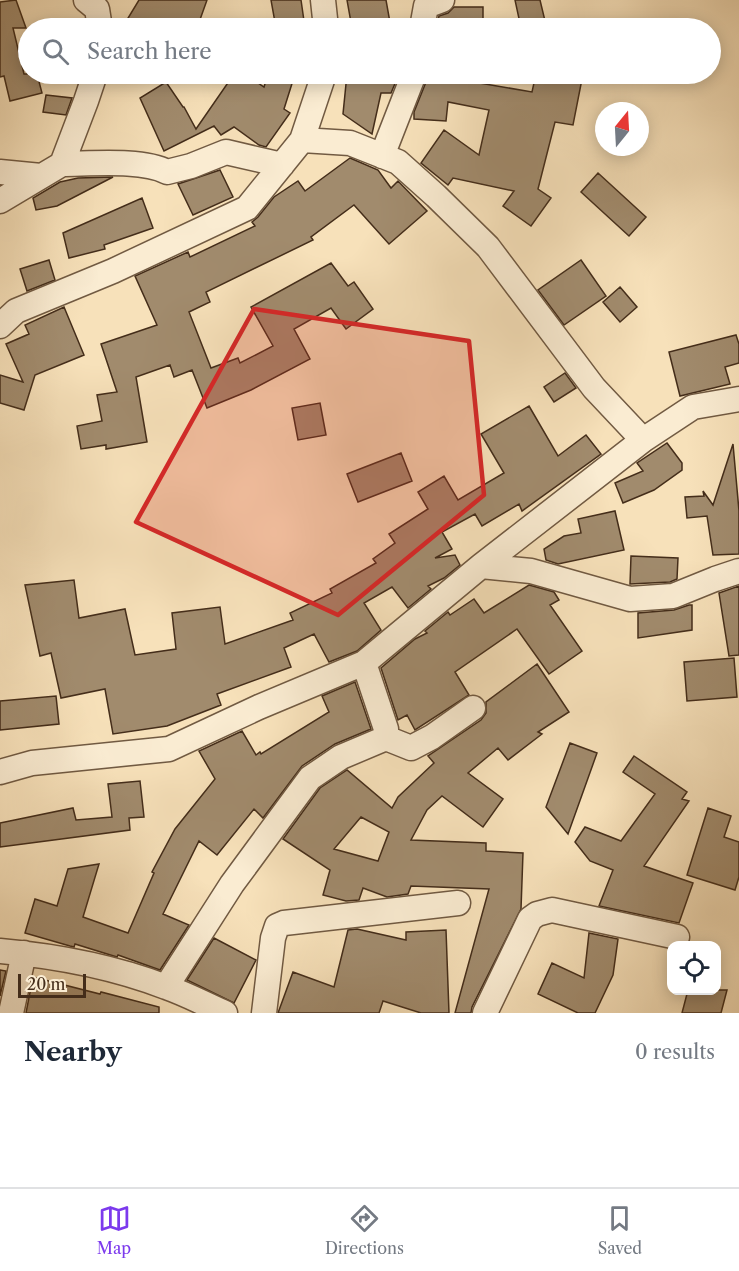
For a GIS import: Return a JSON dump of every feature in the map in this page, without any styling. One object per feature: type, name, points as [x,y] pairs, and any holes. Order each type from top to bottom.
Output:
[{"type":"street","points":[[86,0],[97,9],[98,18]]},
{"type":"street","points":[[323,0],[325,18]]},
{"type":"street","points":[[424,18],[426,6],[442,0]]},
{"type":"street","points":[[0,201],[51,170],[86,101],[92,84]]},
{"type":"street","points":[[0,326],[16,311],[113,271],[247,208],[302,140],[321,84]]},
{"type":"street","points":[[382,156],[410,84]]},
{"type":"street","points":[[302,140],[350,143],[398,162],[488,247],[594,388],[643,440]]},
{"type":"street","points":[[0,172],[137,164],[157,167],[167,172],[191,166],[226,152],[282,165]]},
{"type":"street","points":[[0,772],[32,763],[169,749],[259,707],[364,663],[481,566],[643,440],[693,407],[739,399]]},
{"type":"street","points":[[481,566],[531,571],[630,599],[674,596],[739,572]]},
{"type":"street","points":[[364,663],[386,729],[386,738]]},
{"type":"street","points":[[386,738],[411,748],[432,737],[473,708]]},
{"type":"street","points":[[166,987],[232,884],[310,778],[341,757],[380,743],[386,738]]},
{"type":"street","points":[[264,1013],[273,938],[277,926],[284,923],[458,903]]},
{"type":"street","points":[[485,1013],[530,919],[537,914],[552,910],[677,937]]},
{"type":"street","points":[[11,1013],[12,952],[98,967],[166,987],[192,1006],[225,1013]]},
{"type":"highlighted area","points":[[254,309],[469,341],[484,495],[338,615],[136,522]]},
{"type":"building","points":[[16,0],[22,18],[18,18],[18,28],[13,28],[18,49],[18,84],[40,84],[42,93],[10,101],[4,76],[0,77],[0,2]]},
{"type":"building","points":[[139,0],[207,0],[201,18],[128,18]]},
{"type":"building","points":[[271,0],[301,0],[304,18],[274,18]]},
{"type":"building","points":[[347,0],[386,0],[389,18],[350,18]]},
{"type":"building","points":[[515,0],[540,0],[544,18],[519,18]]},
{"type":"building","points":[[454,7],[483,7],[483,18],[438,18]]},
{"type":"building","points":[[163,84],[167,84],[196,129],[227,84],[260,84],[264,87],[265,84],[292,84],[284,109],[290,113],[266,147],[259,145],[234,127],[221,135],[214,126],[164,151],[140,98]]},
{"type":"building","points":[[346,84],[395,84],[391,93],[381,93],[372,134],[343,114]]},
{"type":"building","points":[[425,84],[485,84],[532,92],[534,84],[581,84],[573,125],[555,122],[538,189],[551,198],[531,226],[503,206],[514,191],[453,178],[448,185],[421,163],[444,130],[479,155],[489,110],[448,102],[446,121],[414,119],[414,112]]},
{"type":"building","points":[[46,95],[72,98],[66,115],[43,112]]},
{"type":"building","points":[[350,158],[378,170],[391,188],[398,181],[427,211],[389,244],[354,205],[311,237],[313,240],[206,292],[210,302],[189,312],[211,368],[238,358],[240,363],[273,346],[251,307],[331,263],[348,286],[354,282],[373,309],[346,329],[331,308],[294,329],[310,359],[251,390],[207,408],[192,370],[174,377],[170,365],[136,377],[147,442],[106,449],[106,445],[81,449],[77,426],[102,421],[97,395],[117,392],[101,344],[157,325],[135,276],[188,252],[190,257],[255,226],[252,222],[274,197],[298,181],[305,191]]},
{"type":"building","points":[[220,170],[233,197],[193,215],[178,184]]},
{"type":"building","points":[[598,173],[646,217],[629,236],[581,192]]},
{"type":"building","points":[[113,177],[57,206],[36,210],[33,198],[60,182],[78,178]]},
{"type":"building","points":[[142,198],[153,228],[104,245],[105,249],[69,258],[63,233]]},
{"type":"building","points":[[49,260],[55,280],[27,291],[20,269]]},
{"type":"building","points":[[581,260],[606,296],[564,325],[538,290]]},
{"type":"building","points":[[620,287],[637,307],[620,322],[603,302]]},
{"type":"building","points":[[64,307],[84,355],[35,375],[24,410],[0,403],[0,375],[23,382],[6,344],[29,334],[25,325]]},
{"type":"building","points":[[736,335],[739,344],[739,363],[725,367],[730,384],[680,396],[669,352]]},
{"type":"building","points":[[565,373],[576,388],[554,402],[544,387]]},
{"type":"building","points":[[320,403],[326,435],[298,440],[292,408]]},
{"type":"building","points":[[529,406],[558,456],[586,435],[601,454],[522,511],[519,504],[482,526],[475,514],[442,532],[452,549],[435,558],[455,555],[460,565],[444,578],[428,586],[431,589],[408,608],[392,587],[364,603],[381,630],[357,651],[329,662],[314,634],[284,648],[291,667],[217,694],[221,705],[167,726],[113,734],[105,689],[61,698],[51,653],[40,656],[25,585],[74,580],[79,618],[125,609],[135,655],[176,649],[172,613],[220,607],[225,644],[293,620],[290,613],[332,593],[330,589],[376,563],[373,559],[395,543],[389,534],[428,509],[418,492],[444,476],[458,500],[504,473],[481,434]]},
{"type":"building","points":[[667,443],[682,463],[682,470],[654,490],[623,503],[615,483],[643,471],[637,463]]},
{"type":"building","points":[[733,444],[739,511],[739,554],[713,555],[707,516],[687,518],[685,497],[704,496],[703,491],[713,505]]},
{"type":"building","points":[[401,453],[412,481],[358,502],[347,474]]},
{"type":"building","points":[[615,511],[624,550],[558,564],[546,560],[544,549],[564,536],[581,533],[578,519]]},
{"type":"building","points":[[631,556],[678,558],[677,579],[670,582],[630,584]]},
{"type":"building","points":[[529,585],[554,592],[559,600],[550,605],[582,651],[549,674],[517,629],[455,672],[469,695],[415,730],[407,715],[398,720],[381,668],[415,639],[427,633],[425,631],[448,612],[450,615],[474,599],[484,613]]},
{"type":"building","points":[[739,586],[739,655],[729,656],[719,593]]},
{"type":"building","points":[[692,605],[692,630],[638,638],[638,613],[674,610]]},
{"type":"building","points":[[734,658],[737,697],[687,701],[684,662]]},
{"type":"building","points":[[537,664],[569,712],[538,732],[542,734],[508,760],[498,748],[468,773],[503,799],[483,827],[442,796],[427,810],[411,840],[486,843],[486,851],[523,853],[521,909],[471,1013],[455,1013],[489,889],[411,886],[408,894],[387,897],[363,888],[359,900],[346,901],[323,895],[330,870],[283,839],[320,788],[347,770],[392,808],[398,797],[434,763],[428,756],[481,720],[486,713],[486,702]],"holes":[[[361,817],[389,832],[378,861],[334,849]]]},
{"type":"building","points":[[355,682],[371,729],[335,744],[302,766],[263,818],[254,809],[217,855],[199,841],[163,914],[189,925],[160,970],[118,955],[117,957],[75,944],[74,947],[25,933],[35,899],[57,906],[68,869],[99,864],[83,917],[128,933],[154,873],[152,872],[175,829],[215,779],[199,751],[242,731],[256,755],[260,752],[261,754],[329,712],[322,696]]},
{"type":"building","points":[[56,696],[59,724],[0,730],[0,701]]},
{"type":"building","points":[[570,743],[597,753],[568,834],[546,807]]},
{"type":"building","points":[[634,756],[687,792],[682,799],[689,801],[644,866],[693,883],[679,923],[599,906],[613,870],[590,861],[575,842],[585,827],[621,841],[655,794],[623,772]]},
{"type":"building","points":[[140,781],[144,817],[129,818],[130,830],[0,847],[0,823],[73,808],[76,820],[112,817],[108,784]]},
{"type":"building","points":[[708,808],[731,816],[724,837],[739,842],[739,877],[735,890],[687,875]]},
{"type":"building","points":[[357,929],[406,940],[406,932],[446,930],[449,1013],[421,1013],[383,1001],[379,1013],[278,1013],[293,972],[334,987],[348,930]]},
{"type":"building","points":[[589,933],[618,939],[613,975],[595,1013],[578,1013],[538,994],[552,963],[584,978]]},
{"type":"building","points":[[214,938],[256,960],[234,1003],[187,980]]},
{"type":"building","points":[[0,970],[6,971],[0,996]]},
{"type":"building","points":[[33,977],[159,1007],[159,1013],[26,1013]]},
{"type":"building","points":[[721,990],[727,990],[721,1013],[682,1013],[687,995],[721,995]]}]
